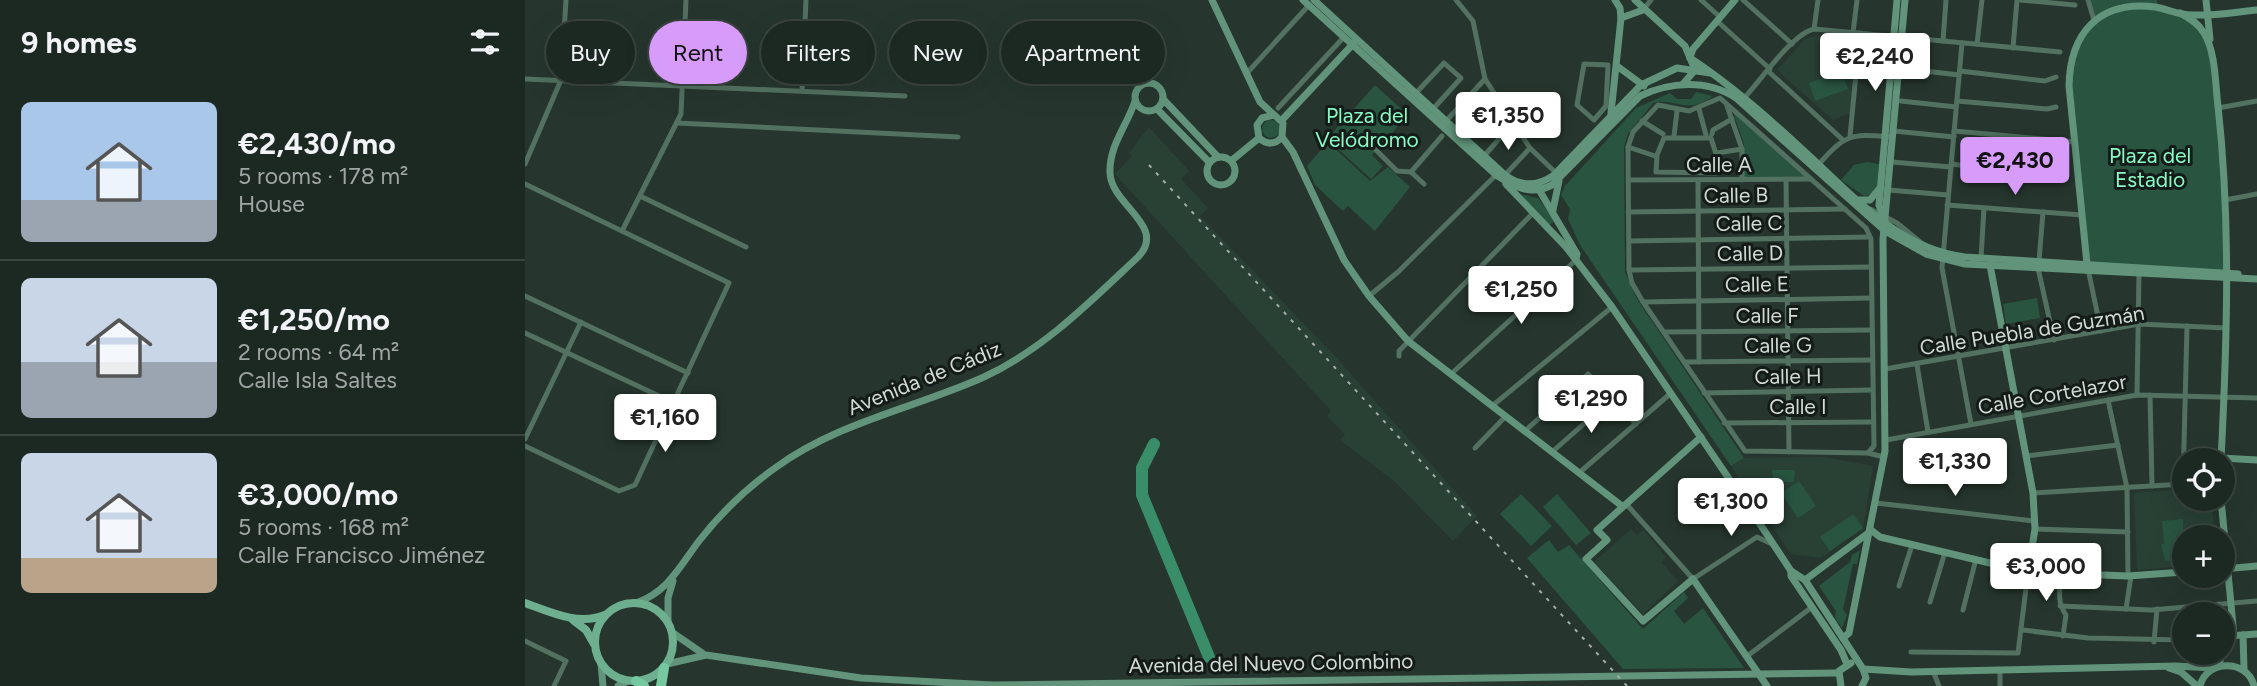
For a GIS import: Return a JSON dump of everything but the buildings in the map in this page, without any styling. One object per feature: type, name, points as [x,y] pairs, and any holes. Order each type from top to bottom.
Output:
[{"type":"highway","points":[[661,686],[665,666]]},
{"type":"main road","points":[[525,603],[571,618],[587,620],[605,615],[619,606],[636,603],[654,608],[668,622],[673,633],[673,649],[665,666],[651,678],[636,683],[613,675],[601,664],[595,645],[586,630],[571,618]]},
{"type":"main road","points":[[595,645],[598,626],[605,615]]},
{"type":"street","points":[[565,21],[566,0]]},
{"type":"street","points":[[622,231],[681,114],[686,0]]},
{"type":"street","points":[[802,91],[806,0]]},
{"type":"street","points":[[1212,0],[1261,102],[1256,129],[1259,138],[1271,143],[1282,137],[1285,128],[1276,112],[1261,102]]},
{"type":"street","points":[[1456,0],[1473,21],[1485,79],[1530,148],[1558,175]]},
{"type":"street","points":[[1611,114],[1621,18],[1620,8],[1615,0]]},
{"type":"street","points":[[1635,0],[1685,46],[1695,70]]},
{"type":"street","points":[[1621,18],[1643,10],[1651,0]]},
{"type":"street","points":[[1700,0],[1843,140]]},
{"type":"street","points":[[1690,58],[1693,49],[1735,0]]},
{"type":"street","points":[[1743,0],[1792,44]]},
{"type":"street","points":[[1814,29],[1818,0]]},
{"type":"street","points":[[1853,33],[1857,0]]},
{"type":"street","points":[[1885,189],[1899,68],[1897,0]]},
{"type":"street","points":[[1843,638],[1849,633],[1885,454],[1885,222],[1879,205],[1892,162],[1891,135],[1898,37],[1905,0]]},
{"type":"street","points":[[1943,41],[1946,0]]},
{"type":"street","points":[[1977,44],[1982,0]]},
{"type":"street","points":[[2013,48],[2019,0],[2075,5]]},
{"type":"street","points":[[2088,0],[2094,20]]},
{"type":"street","points":[[2206,0],[2225,200],[2227,328],[2222,448]]},
{"type":"street","points":[[1248,72],[1309,2]]},
{"type":"street","points":[[1309,2],[1345,37],[1355,42],[1501,175],[1521,190],[1538,187],[1558,175],[1628,106],[1653,90],[1683,84],[1715,88],[1736,98],[1885,222],[1942,257],[2257,278]]},
{"type":"street","points":[[1309,2],[1416,93],[1484,156],[1576,260],[1612,307],[1791,571],[1847,664]]},
{"type":"street","points":[[2101,331],[2087,267],[2075,142],[2070,65],[2077,43],[2094,20],[2122,8],[2157,4],[2195,21],[2205,34],[2212,54]]},
{"type":"street","points":[[2180,13],[2207,15],[2257,10]]},
{"type":"street","points":[[1745,97],[1792,44],[1806,31],[1814,29],[2060,52]]},
{"type":"street","points":[[1850,136],[1860,33]]},
{"type":"street","points":[[1259,121],[1276,112],[1345,37]]},
{"type":"street","points":[[1282,120],[1355,42]]},
{"type":"street","points":[[1962,43],[1942,257],[1971,425]]},
{"type":"street","points":[[1690,58],[1745,97],[1867,208],[1927,249],[1942,257],[1990,265],[2039,264]]},
{"type":"street","points":[[1416,93],[1444,63],[1461,78],[1433,109]]},
{"type":"street","points":[[1584,64],[1608,65],[1606,106],[1594,120],[1577,104],[1584,64]]},
{"type":"street","points":[[1617,66],[1641,85],[1653,90]]},
{"type":"street","points":[[1553,211],[1558,175],[1611,114],[1641,85],[1677,68],[1714,74]]},
{"type":"street","points":[[1899,68],[2045,81],[2056,77]]},
{"type":"street","points":[[1683,84],[1695,70]]},
{"type":"street","points":[[525,79],[546,80]]},
{"type":"street","points":[[1446,121],[1485,79]]},
{"type":"street","points":[[1144,111],[1135,101],[1137,90],[1147,83],[1157,86],[1163,99],[1218,157],[1231,162]]},
{"type":"street","points":[[525,164],[559,84]]},
{"type":"street","points":[[635,84],[905,96]]},
{"type":"street","points":[[1868,453],[1874,446],[1870,237],[1866,228],[1717,98],[1699,109],[1677,111],[1658,105],[1633,132],[1628,147],[1629,270],[1632,283],[1643,302],[1740,448],[1750,453],[1789,450],[1885,454]]},
{"type":"street","points":[[1157,109],[1163,99]]},
{"type":"street","name":"Avenida de Cádiz","points":[[636,603],[655,594],[674,577],[699,540],[725,512],[777,467],[823,439],[985,376],[1023,355],[1051,336],[1138,257],[1147,242],[1147,231],[1143,222],[1118,197],[1110,174],[1112,153],[1135,101]]},
{"type":"street","points":[[1901,101],[2047,109],[2056,107]]},
{"type":"street","points":[[2218,108],[2257,101]]},
{"type":"street","points":[[1727,106],[1741,149],[1742,180]]},
{"type":"street","points":[[1126,121],[1144,111],[1157,109]]},
{"type":"street","points":[[1157,109],[1209,162],[1208,176],[1220,185],[1228,183],[1234,175],[1231,162]]},
{"type":"street","points":[[1699,109],[1717,153],[1719,174]]},
{"type":"street","points":[[1674,136],[1677,111]]},
{"type":"street","points":[[1642,121],[1663,134],[1674,136],[1709,134],[1732,120]]},
{"type":"street","points":[[1484,156],[1514,122]]},
{"type":"street","points":[[677,123],[958,137]]},
{"type":"street","points":[[1655,173],[1655,156],[1663,134]]},
{"type":"street","points":[[1819,164],[1843,140],[1861,134],[1954,134],[2075,142]]},
{"type":"street","points":[[1411,172],[1442,136]]},
{"type":"street","points":[[1282,137],[1293,152],[1344,260],[1369,296],[1408,341],[1625,506],[1693,579],[1767,686]]},
{"type":"street","points":[[1231,162],[1259,138]]},
{"type":"street","points":[[1664,138],[1711,138],[1716,154],[1716,173],[1655,173],[1657,155],[1664,138]]},
{"type":"street","points":[[1628,147],[1655,156]]},
{"type":"street","points":[[1369,296],[1530,148]]},
{"type":"street","points":[[1717,153],[1741,149]]},
{"type":"street","points":[[1376,150],[1397,171],[1411,172],[1424,184]]},
{"type":"street","points":[[1209,162],[1218,157]]},
{"type":"street","points":[[1892,162],[1951,165],[2059,177]]},
{"type":"street","name":"Calle A","points":[[1628,180],[1811,179]]},
{"type":"street","points":[[1698,180],[1699,362]]},
{"type":"street","points":[[1786,180],[1789,450]]},
{"type":"street","points":[[525,184],[729,283],[639,478],[626,491],[619,491],[525,446]]},
{"type":"street","points":[[1451,374],[1576,260],[1577,254],[1538,187]]},
{"type":"street","points":[[1857,199],[1870,200],[1885,189],[1948,195]]},
{"type":"street","points":[[2225,200],[2257,194]]},
{"type":"street","points":[[640,196],[746,247]]},
{"type":"street","points":[[1947,205],[2082,215]]},
{"type":"street","points":[[1982,258],[1985,208]]},
{"type":"street","name":"Calle B","points":[[1628,212],[1845,209]]},
{"type":"street","points":[[2043,212],[2039,264],[2054,340]]},
{"type":"street","points":[[1399,356],[1399,351],[1408,341],[1533,213]]},
{"type":"street","name":"Calle C","points":[[1629,241],[1870,237]]},
{"type":"street","points":[[1911,652],[2018,653],[2034,525],[2033,493],[1990,265]]},
{"type":"street","name":"Calle D","points":[[1629,270],[1871,267]]},
{"type":"street","points":[[2087,267],[2139,273],[2227,276]]},
{"type":"street","points":[[2137,395],[2139,273]]},
{"type":"street","points":[[525,296],[688,373]]},
{"type":"street","name":"Calle E","points":[[1643,302],[1871,298]]},
{"type":"street","points":[[1492,406],[1612,307]]},
{"type":"street","points":[[525,439],[581,322]]},
{"type":"street","name":"Calle Puebla de Guzmán","points":[[1885,369],[2139,324],[2227,328]]},
{"type":"street","points":[[2184,448],[2187,326]]},
{"type":"street","name":"Calle F","points":[[1664,332],[1872,330]]},
{"type":"street","points":[[525,333],[674,403]]},
{"type":"street","name":"Calle G","points":[[1684,362],[1872,360]]},
{"type":"street","points":[[1917,365],[1928,432]]},
{"type":"street","points":[[1525,431],[1588,373],[1636,424]]},
{"type":"street","name":"Calle H","points":[[1704,393],[1873,390]]},
{"type":"street","points":[[1579,473],[1671,393]]},
{"type":"street","name":"Calle Cortelazor","points":[[1886,440],[2137,395],[2257,398]]},
{"type":"street","points":[[2150,395],[2152,486]]},
{"type":"street","points":[[1552,452],[1612,399]]},
{"type":"street","points":[[2108,400],[2127,488],[2129,576],[2126,609]]},
{"type":"street","points":[[1475,448],[1506,416]]},
{"type":"street","name":"Calle I","points":[[1724,423],[1873,422]]},
{"type":"street","points":[[1701,437],[1597,530],[1607,540],[1586,559],[1643,621],[1693,579],[1757,537],[1772,544]]},
{"type":"street","points":[[2026,456],[2118,445]]},
{"type":"street","points":[[1874,446],[1885,454]]},
{"type":"street","points":[[2235,459],[2257,460]]},
{"type":"street","points":[[2033,493],[2172,485]]},
{"type":"street","points":[[1876,503],[2034,525],[2128,532]]},
{"type":"street","points":[[1868,533],[2028,572],[2129,576],[2172,573]]},
{"type":"street","points":[[1805,580],[1855,546],[1868,533]]},
{"type":"street","points":[[1855,546],[1861,545],[1866,551]]},
{"type":"street","points":[[1899,586],[1912,545]]},
{"type":"street","points":[[1930,602],[1945,552]]},
{"type":"street","points":[[1963,610],[1976,559]]},
{"type":"street","points":[[2235,568],[2257,566]]},
{"type":"street","points":[[1791,571],[1805,580],[1860,666],[1864,682],[1878,672]]},
{"type":"street","points":[[2062,572],[2060,606],[2066,615],[2063,636]]},
{"type":"street","name":"Avenida de Cádiz","points":[[668,622],[668,598],[674,577]]},
{"type":"street","points":[[1805,580],[1806,599]]},
{"type":"street","points":[[2235,603],[2257,601]]},
{"type":"street","points":[[2060,606],[2172,609]]},
{"type":"street","points":[[1746,657],[1812,607]]},
{"type":"street","points":[[2154,642],[2157,610]]},
{"type":"street","points":[[1825,627],[1843,638]]},
{"type":"street","points":[[2022,630],[2063,636],[2172,641]]},
{"type":"street","name":"Avenida del Nuevo Colombino","points":[[673,633],[706,655]]},
{"type":"street","points":[[2243,635],[2246,670],[2256,686]]},
{"type":"street","points":[[2235,636],[2257,635]]},
{"type":"street","points":[[525,641],[566,661],[554,686]]},
{"type":"street","name":"Avenida del Nuevo Colombino","points":[[665,666],[692,655],[706,655],[861,678],[926,683],[1345,683],[1441,678],[1838,673]]},
{"type":"street","points":[[601,664],[603,686]]},
{"type":"street","points":[[1847,664],[1878,672],[2165,668],[2257,670]]},
{"type":"street","points":[[1841,686],[1838,673],[1847,664]]},
{"type":"street","points":[[2165,668],[2181,672],[2198,686],[2204,674],[2217,665]]},
{"type":"street","points":[[2000,670],[2000,686]]},
{"type":"street","points":[[1933,671],[1939,686]]},
{"type":"street","points":[[618,686],[636,683]]},
{"type":"shaded area","points":[[1817,36],[1858,39],[1850,113],[1833,120],[1777,70],[1805,39]]},
{"type":"shaded area","points":[[1149,127],[1189,171],[1181,179],[1208,208],[1200,216],[1334,355],[1477,516],[1453,541],[1394,481],[1340,440],[1345,434],[1327,416],[1331,411],[1115,174],[1132,156],[1129,153]]},
{"type":"shaded area","points":[[1824,457],[1873,466],[1863,529],[1821,558],[1791,554],[1731,466],[1744,458]]},
{"type":"shaded area","points":[[2172,490],[2172,511],[2212,511],[2214,525],[2172,525],[2172,567],[2137,570],[2134,493]]},
{"type":"shaded area","points":[[1631,529],[1637,535],[1643,530],[1666,557],[1661,562],[1678,581],[1643,614],[1594,562]]},
{"type":"green space","name":"Plaza del Estadio","points":[[2088,0],[2157,0],[2158,7],[2194,21],[2212,54],[2224,166],[2228,273],[2087,264],[2069,86],[2077,43],[2094,20]]},
{"type":"green space","points":[[1842,71],[1848,89],[1815,101],[1809,83]]},
{"type":"green space","name":"Plaza del Velódromo","points":[[1375,85],[1408,115],[1372,155],[1383,166],[1371,179],[1327,139]]},
{"type":"green space","points":[[1696,92],[1713,96],[1696,105],[1653,103],[1628,134],[1624,147],[1625,272],[1637,299],[1744,458],[1731,466],[1580,245],[1568,219],[1570,209],[1561,195],[1565,186],[1636,108],[1670,93],[1677,99],[1691,99]]},
{"type":"green space","points":[[1733,112],[1806,177],[1744,177],[1744,144]]},
{"type":"green space","points":[[1267,120],[1275,120],[1280,129],[1278,136],[1267,138],[1262,133],[1262,125]]},
{"type":"green space","points":[[1328,142],[1370,181],[1388,167],[1410,187],[1375,231],[1348,206],[1343,211],[1315,185],[1307,166]]},
{"type":"green space","points":[[1867,162],[1879,164],[1878,186],[1871,195],[1864,196],[1841,180],[1854,165]]},
{"type":"green space","points":[[1519,194],[1538,198],[1555,221],[1549,225]]},
{"type":"green space","points":[[2037,298],[2040,318],[2006,324],[2003,304]]},
{"type":"green space","points":[[1772,470],[1795,470],[1794,482],[1773,482]]},
{"type":"green space","points":[[1799,481],[1816,506],[1798,518],[1781,493]]},
{"type":"green space","points":[[1521,494],[1552,526],[1531,546],[1500,514]]},
{"type":"green space","points":[[1557,494],[1591,533],[1576,545],[1543,507]]},
{"type":"green space","points":[[1853,514],[1863,528],[1830,551],[1820,537]]},
{"type":"green space","points":[[2183,519],[2183,525],[2172,525],[2172,561],[2165,561],[2161,544],[2164,544],[2162,521]]},
{"type":"green space","points":[[1549,540],[1558,552],[1569,545],[1643,629],[1684,592],[1688,598],[1674,611],[1684,624],[1703,608],[1744,668],[1623,669],[1527,558]]},
{"type":"green space","points":[[1860,550],[1857,564],[1853,564],[1843,609],[1847,615],[1842,628],[1835,618],[1836,611],[1819,586],[1850,562],[1852,555]]},
{"type":"waterway","points":[[1154,444],[1142,468],[1142,495],[1209,657]]},
{"type":"railway","points":[[1149,165],[1627,686]]}]
